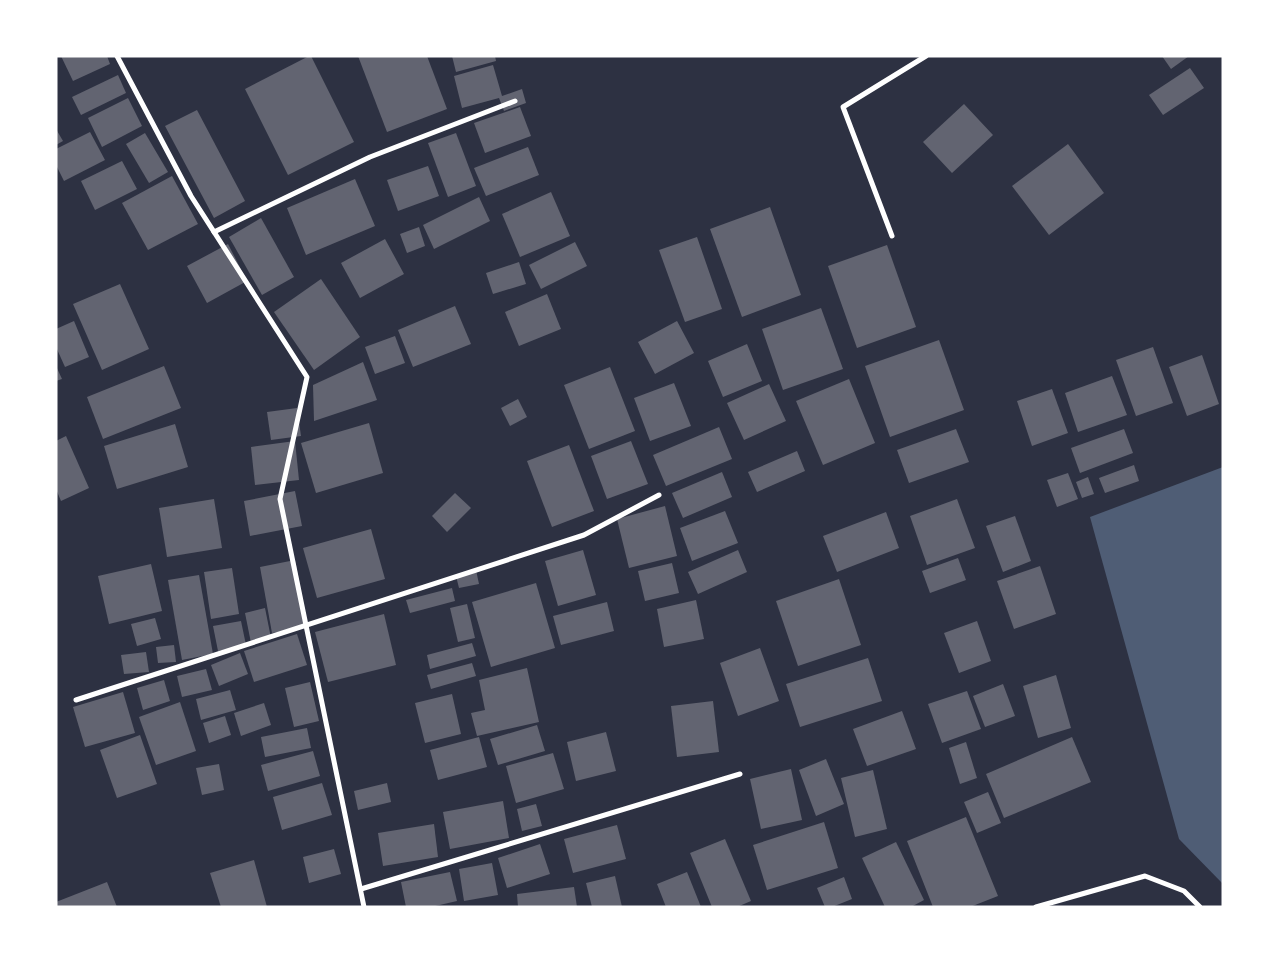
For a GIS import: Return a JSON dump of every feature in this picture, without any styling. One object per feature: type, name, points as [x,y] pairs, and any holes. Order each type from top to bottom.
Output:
[{"type":"street","points":[[117,56],[191,196],[307,378],[280,499],[364,907]]},
{"type":"street","points":[[892,236],[844,107],[926,56]]},
{"type":"street","points":[[214,232],[370,157],[516,101]]},
{"type":"street","points":[[76,700],[584,535],[659,495]]},
{"type":"street","points":[[361,889],[740,774]]},
{"type":"street","points":[[1036,907],[1145,876],[1184,891],[1200,907]]},
{"type":"water","points":[[1223,467],[1223,884],[1179,839],[1090,517]]},
{"type":"building","points":[[61,56],[107,56],[110,64],[73,81]]},
{"type":"building","points":[[311,56],[354,142],[288,175],[245,89]]},
{"type":"building","points":[[358,56],[427,56],[447,109],[387,132]]},
{"type":"building","points":[[452,56],[495,56],[496,61],[456,72]]},
{"type":"building","points":[[1162,56],[1189,56],[1171,69]]},
{"type":"building","points":[[493,65],[502,96],[522,89],[526,103],[504,111],[499,98],[462,108],[454,76]]},
{"type":"building","points":[[1190,68],[1204,88],[1163,115],[1149,95]]},
{"type":"building","points":[[118,75],[126,93],[81,115],[72,97]]},
{"type":"building","points":[[128,98],[142,126],[102,147],[88,118]]},
{"type":"building","points":[[964,104],[993,135],[952,173],[923,142]]},
{"type":"building","points":[[520,107],[531,136],[485,153],[474,123]]},
{"type":"building","points":[[197,110],[245,201],[214,218],[165,126]]},
{"type":"building","points":[[56,129],[63,141],[56,145]]},
{"type":"building","points":[[90,132],[105,160],[64,181],[56,165],[56,149]]},
{"type":"building","points":[[145,133],[168,172],[149,183],[126,144]]},
{"type":"building","points":[[456,133],[476,186],[448,197],[428,143]]},
{"type":"building","points":[[1068,144],[1104,193],[1049,235],[1012,186]]},
{"type":"building","points":[[528,147],[539,175],[486,196],[474,168]]},
{"type":"building","points":[[122,161],[137,189],[95,210],[81,181]]},
{"type":"building","points":[[428,166],[439,196],[398,211],[387,180]]},
{"type":"building","points":[[172,176],[198,224],[148,250],[122,203]]},
{"type":"building","points":[[355,179],[375,226],[306,255],[287,208]]},
{"type":"building","points":[[551,192],[570,236],[520,257],[502,214]]},
{"type":"building","points":[[479,197],[490,221],[434,249],[423,225]]},
{"type":"building","points":[[770,207],[801,295],[742,317],[710,229]]},
{"type":"building","points":[[261,218],[294,277],[262,295],[229,237]]},
{"type":"building","points":[[419,227],[425,246],[407,253],[400,234]]},
{"type":"building","points":[[697,237],[722,309],[685,322],[659,250]]},
{"type":"building","points":[[385,239],[404,274],[360,298],[341,263]]},
{"type":"building","points":[[575,242],[587,266],[541,289],[529,265]]},
{"type":"building","points":[[228,244],[247,281],[207,303],[187,266]]},
{"type":"building","points":[[887,245],[916,327],[857,348],[828,266]]},
{"type":"building","points":[[519,262],[526,284],[493,294],[486,273]]},
{"type":"building","points":[[321,279],[360,337],[314,370],[274,312]]},
{"type":"building","points":[[120,284],[149,349],[102,370],[73,304]]},
{"type":"building","points":[[547,294],[561,329],[519,346],[505,312]]},
{"type":"building","points":[[455,306],[471,344],[413,367],[398,330]]},
{"type":"building","points":[[821,308],[843,369],[783,390],[762,329]]},
{"type":"building","points":[[74,321],[89,357],[65,367],[56,347],[56,329]]},
{"type":"building","points":[[677,321],[694,353],[655,374],[638,342]]},
{"type":"building","points":[[395,336],[405,363],[375,374],[365,347]]},
{"type":"building","points":[[939,340],[964,410],[890,437],[865,366]]},
{"type":"building","points":[[747,344],[762,381],[723,397],[708,361]]},
{"type":"building","points":[[1153,347],[1173,403],[1136,416],[1116,360]]},
{"type":"building","points":[[1202,355],[1219,404],[1187,416],[1169,367]]},
{"type":"building","points":[[363,362],[377,400],[314,421],[313,385]]},
{"type":"building","points":[[56,366],[62,379],[56,381]]},
{"type":"building","points":[[164,366],[181,408],[103,439],[87,397]]},
{"type":"building","points":[[610,367],[635,431],[589,449],[564,385]]},
{"type":"building","points":[[1112,376],[1127,415],[1078,432],[1065,393]]},
{"type":"building","points":[[849,379],[875,443],[823,465],[796,401]]},
{"type":"building","points":[[674,383],[691,426],[650,441],[634,398]]},
{"type":"building","points":[[769,384],[786,421],[744,440],[727,403]]},
{"type":"building","points":[[1052,389],[1068,433],[1032,446],[1017,401]]},
{"type":"building","points":[[518,399],[527,417],[510,426],[501,408]]},
{"type":"building","points":[[297,408],[301,436],[271,440],[267,412]]},
{"type":"building","points":[[369,423],[383,473],[316,493],[301,443]]},
{"type":"building","points":[[175,424],[188,467],[117,489],[104,446]]},
{"type":"building","points":[[719,427],[732,459],[666,486],[653,455]]},
{"type":"building","points":[[956,429],[969,462],[909,483],[897,450]]},
{"type":"building","points":[[1124,429],[1133,453],[1080,473],[1071,448]]},
{"type":"building","points":[[66,436],[89,488],[61,501],[56,489],[56,441]]},
{"type":"building","points":[[295,441],[299,480],[255,485],[251,447]]},
{"type":"building","points":[[631,441],[648,484],[607,499],[591,456]]},
{"type":"building","points":[[569,445],[594,511],[552,527],[527,461]]},
{"type":"building","points":[[797,451],[805,471],[757,492],[748,472]]},
{"type":"building","points":[[1134,465],[1139,481],[1105,493],[1099,478]]},
{"type":"building","points":[[722,472],[732,497],[683,518],[672,493]]},
{"type":"building","points":[[1068,473],[1078,499],[1057,507],[1047,480]]},
{"type":"building","points":[[1088,477],[1094,494],[1082,498],[1076,482]]},
{"type":"building","points":[[295,491],[302,526],[250,536],[244,501]]},
{"type":"building","points":[[455,493],[471,508],[447,532],[432,516]]},
{"type":"building","points":[[214,499],[222,548],[167,557],[159,508]]},
{"type":"building","points":[[957,499],[975,548],[927,565],[910,516]]},
{"type":"building","points":[[665,506],[677,556],[629,568],[617,519]]},
{"type":"building","points":[[725,511],[738,543],[692,561],[680,528]]},
{"type":"building","points":[[886,512],[899,548],[837,572],[823,536]]},
{"type":"building","points":[[1015,516],[1031,561],[1003,572],[986,526]]},
{"type":"building","points":[[371,529],[385,579],[317,598],[303,548]]},
{"type":"building","points":[[583,550],[596,595],[558,606],[545,561]]},
{"type":"building","points":[[738,550],[747,572],[698,594],[688,572]]},
{"type":"building","points":[[958,558],[966,580],[930,593],[922,571]]},
{"type":"building","points":[[295,560],[308,627],[272,633],[260,567]]},
{"type":"building","points":[[672,563],[679,593],[645,601],[638,571]]},
{"type":"building","points":[[151,564],[162,611],[109,624],[98,576]]},
{"type":"building","points":[[1040,566],[1056,614],[1014,629],[997,581]]},
{"type":"building","points":[[232,568],[239,614],[211,619],[204,572]]},
{"type":"building","points":[[476,570],[479,584],[459,588],[456,576]]},
{"type":"building","points":[[199,575],[213,654],[182,660],[168,580]]},
{"type":"building","points":[[839,579],[861,645],[798,666],[776,601]]},
{"type":"building","points":[[536,583],[555,648],[491,667],[472,602]]},
{"type":"building","points":[[452,588],[455,601],[410,613],[406,600]]},
{"type":"building","points":[[696,600],[704,639],[664,647],[657,609]]},
{"type":"building","points":[[607,602],[614,631],[561,645],[553,616]]},
{"type":"building","points":[[467,604],[475,638],[458,642],[450,608]]},
{"type":"building","points":[[265,608],[271,638],[251,643],[245,613]]},
{"type":"building","points":[[384,614],[396,665],[328,682],[315,632]]},
{"type":"building","points":[[155,618],[161,639],[137,646],[131,624]]},
{"type":"building","points":[[241,621],[246,645],[218,651],[213,626]]},
{"type":"building","points":[[977,621],[991,661],[959,673],[944,633]]},
{"type":"building","points":[[297,634],[307,665],[254,682],[244,651]]},
{"type":"building","points":[[472,643],[476,656],[430,669],[427,655]]},
{"type":"building","points":[[174,645],[176,662],[158,663],[156,647]]},
{"type":"building","points":[[760,648],[779,701],[738,716],[720,663]]},
{"type":"building","points":[[146,652],[149,672],[124,674],[121,655]]},
{"type":"building","points":[[240,653],[248,674],[219,686],[211,665]]},
{"type":"building","points":[[868,658],[882,701],[800,727],[786,684]]},
{"type":"building","points":[[472,663],[476,676],[431,689],[427,675]]},
{"type":"building","points":[[527,668],[539,722],[477,736],[471,713],[485,710],[479,680]]},
{"type":"building","points":[[206,669],[212,690],[182,697],[177,676]]},
{"type":"building","points":[[1056,675],[1071,728],[1038,738],[1023,686]]},
{"type":"building","points":[[164,680],[170,701],[143,710],[137,688]]},
{"type":"building","points":[[310,682],[319,721],[294,727],[285,688]]},
{"type":"building","points":[[1003,684],[1015,716],[985,727],[973,696]]},
{"type":"building","points":[[230,690],[236,710],[201,720],[196,699]]},
{"type":"building","points":[[967,691],[981,729],[942,743],[928,704]]},
{"type":"building","points":[[123,692],[135,733],[85,747],[73,707]]},
{"type":"building","points":[[452,694],[461,734],[425,743],[415,703]]},
{"type":"building","points":[[713,701],[719,752],[677,757],[671,706]]},
{"type":"building","points":[[180,702],[196,751],[156,765],[139,717]]},
{"type":"building","points":[[264,703],[271,725],[241,736],[234,713]]},
{"type":"building","points":[[902,711],[916,749],[867,766],[853,729]]},
{"type":"building","points":[[225,716],[231,735],[209,743],[203,723]]},
{"type":"building","points":[[537,725],[545,751],[498,765],[490,739]]},
{"type":"building","points":[[307,728],[311,748],[265,757],[261,737]]},
{"type":"building","points":[[606,732],[616,771],[576,781],[567,742]]},
{"type":"building","points":[[140,735],[157,784],[117,798],[100,750]]},
{"type":"building","points":[[479,737],[487,767],[438,780],[430,750]]},
{"type":"building","points":[[1072,737],[1091,782],[1004,818],[986,774]]},
{"type":"building","points":[[966,742],[977,778],[960,784],[949,748]]},
{"type":"building","points":[[313,751],[320,776],[268,791],[261,765]]},
{"type":"building","points":[[553,753],[564,789],[516,803],[506,766]]},
{"type":"building","points":[[826,759],[844,804],[816,816],[799,770]]},
{"type":"building","points":[[219,764],[224,790],[202,795],[196,768]]},
{"type":"building","points":[[791,769],[802,820],[761,829],[750,779]]},
{"type":"building","points":[[873,770],[887,829],[855,837],[841,778]]},
{"type":"building","points":[[322,783],[332,815],[282,830],[273,797]]},
{"type":"building","points":[[387,783],[391,802],[358,810],[354,791]]},
{"type":"building","points":[[988,792],[1001,823],[977,833],[964,802]]},
{"type":"building","points":[[503,801],[509,838],[450,849],[443,812]]},
{"type":"building","points":[[536,804],[542,826],[522,831],[517,809]]},
{"type":"building","points":[[966,817],[998,896],[970,907],[933,907],[907,841]]},
{"type":"building","points":[[824,822],[838,868],[767,890],[753,845]]},
{"type":"building","points":[[434,824],[438,857],[383,866],[378,833]]},
{"type":"building","points":[[617,825],[626,859],[573,873],[564,839]]},
{"type":"building","points":[[725,839],[751,901],[737,907],[712,907],[690,853]]},
{"type":"building","points":[[896,842],[924,900],[911,907],[885,907],[862,858]]},
{"type":"building","points":[[540,844],[550,874],[507,888],[498,858]]},
{"type":"building","points":[[334,849],[341,874],[309,883],[303,857]]},
{"type":"building","points":[[254,860],[267,907],[221,907],[210,873]]},
{"type":"building","points":[[492,863],[498,895],[464,901],[459,869]]},
{"type":"building","points":[[450,872],[457,901],[431,907],[406,907],[401,882]]},
{"type":"building","points":[[687,872],[701,907],[666,907],[657,884]]},
{"type":"building","points":[[615,876],[622,907],[592,907],[586,883]]},
{"type":"building","points":[[844,877],[852,899],[832,907],[825,907],[817,888]]},
{"type":"building","points":[[107,882],[117,907],[56,907],[56,902]]},
{"type":"building","points":[[574,887],[577,907],[518,907],[517,894]]}]
